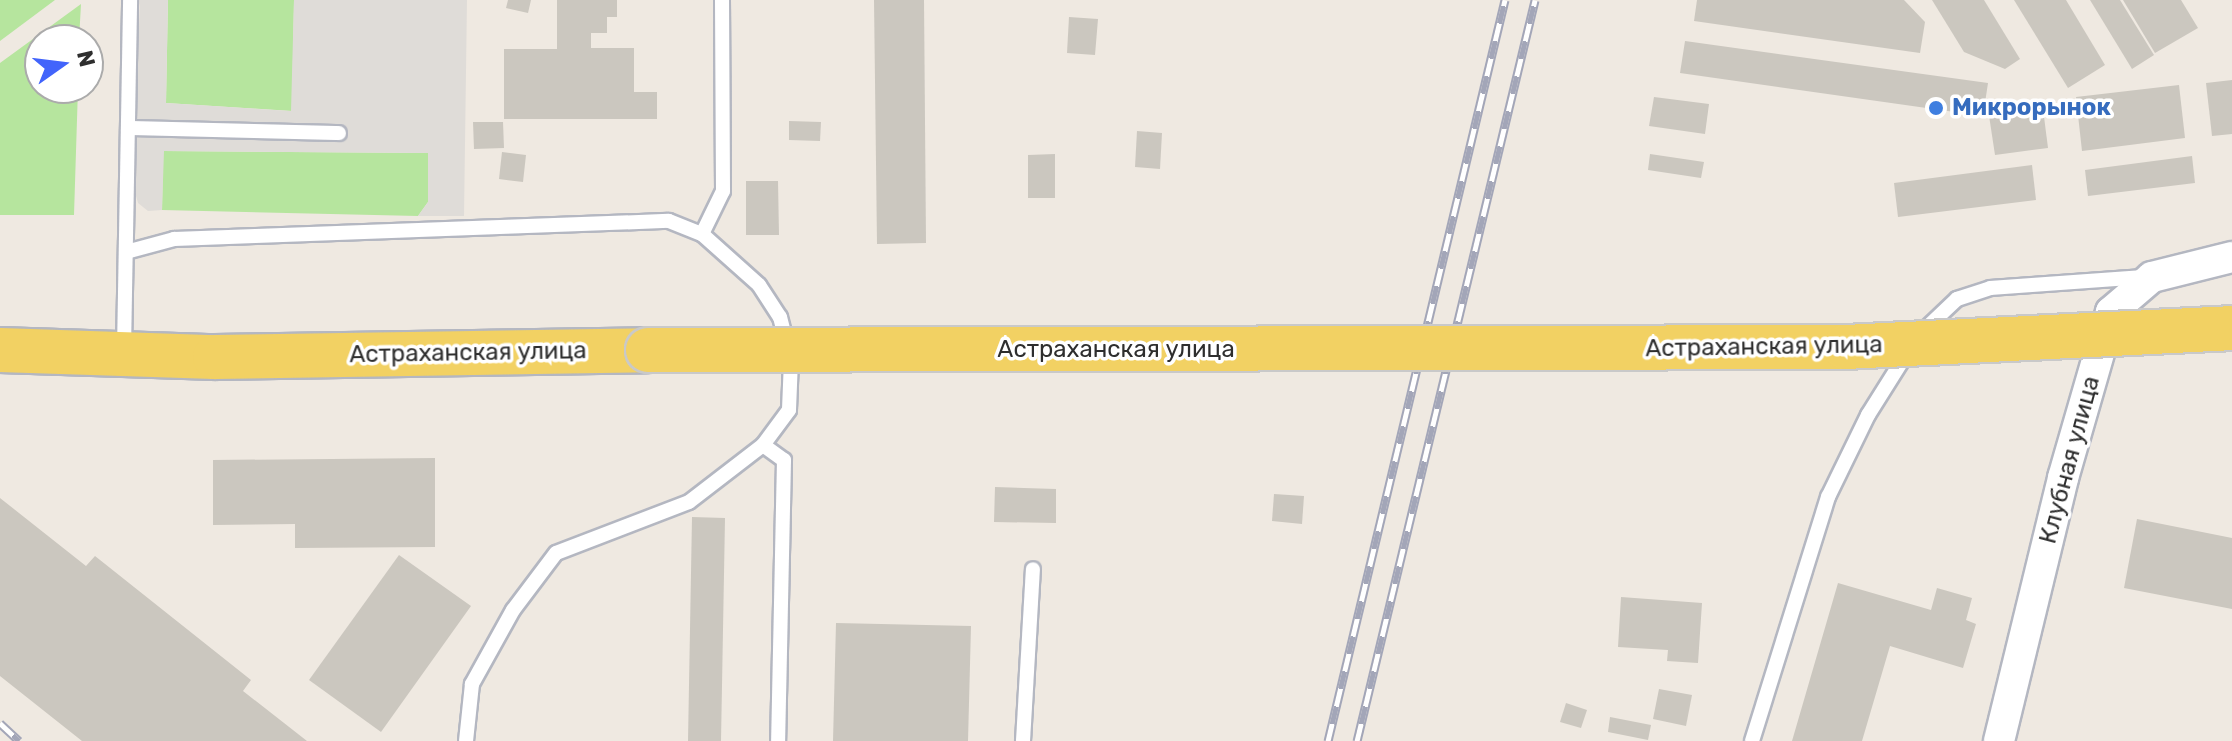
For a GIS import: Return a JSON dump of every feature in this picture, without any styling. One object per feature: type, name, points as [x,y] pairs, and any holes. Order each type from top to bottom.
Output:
[{"type":"main road","name":"Астраханская улица","points":[[0,350],[124,354],[1845,347],[2232,328]]},
{"type":"street","name":"Клубная улица","points":[[1999,741],[2063,478],[2111,312],[2152,277],[2232,257]]},
{"type":"lane","points":[[124,354],[130,0]]},
{"type":"lane","points":[[702,234],[723,191],[722,0]]},
{"type":"lane","points":[[128,128],[339,133]]},
{"type":"lane","points":[[126,252],[174,239],[669,221],[702,234],[759,285],[780,317],[791,360],[789,410],[763,445],[689,502],[556,553],[513,610],[472,684],[466,741]]},
{"type":"lane","points":[[1752,741],[1828,497],[1868,415],[1926,325],[1957,299],[1990,288],[2152,277]]},
{"type":"lane","points":[[763,445],[784,460],[778,741]]},
{"type":"lane","points":[[1023,741],[1033,569]]},
{"type":"green space","points":[[0,0],[55,0],[0,41]]},
{"type":"green space","points":[[168,0],[294,0],[292,111],[166,103]]},
{"type":"green space","points":[[81,4],[80,24],[54,24]]},
{"type":"green space","points":[[24,46],[24,104],[77,104],[74,215],[0,215],[0,63]]},
{"type":"green space","points":[[163,151],[428,153],[428,202],[418,216],[162,210]]},
{"type":"shaded area","points":[[140,0],[168,0],[166,103],[291,111],[294,0],[467,0],[464,216],[418,216],[428,202],[428,153],[164,151],[162,210],[148,211],[138,203],[133,185]]},
{"type":"building","points":[[508,0],[531,0],[528,13],[506,8]]},
{"type":"building","points":[[557,0],[617,0],[617,17],[607,17],[607,33],[591,33],[591,48],[634,48],[634,92],[657,92],[657,119],[504,119],[504,49],[557,49]]},
{"type":"building","points":[[874,0],[924,0],[926,243],[877,244]]},
{"type":"building","points":[[1697,0],[1904,0],[1925,22],[1920,53],[1694,21]]},
{"type":"building","points":[[1932,0],[1984,0],[2020,59],[2005,69],[1964,52]]},
{"type":"building","points":[[2014,0],[2066,0],[2105,65],[2068,88]]},
{"type":"building","points":[[2090,0],[2120,0],[2154,55],[2132,69]]},
{"type":"building","points":[[2123,0],[2181,0],[2198,28],[2155,53]]},
{"type":"building","points":[[1069,17],[1098,19],[1095,55],[1067,53]]},
{"type":"building","points":[[1685,41],[1988,83],[1983,116],[1680,73]]},
{"type":"building","points":[[2232,80],[2232,134],[2212,136],[2206,83]]},
{"type":"building","points":[[2179,85],[2185,138],[2082,151],[2076,97]]},
{"type":"building","points":[[1654,97],[1709,104],[1705,134],[1649,126]]},
{"type":"building","points":[[2042,101],[2048,148],[1995,155],[1988,109]]},
{"type":"building","points":[[789,121],[821,122],[820,141],[789,140]]},
{"type":"building","points":[[473,122],[503,122],[504,148],[474,149]]},
{"type":"building","points":[[1137,131],[1162,133],[1160,169],[1135,167]]},
{"type":"building","points":[[502,152],[526,155],[523,182],[499,179]]},
{"type":"building","points":[[1055,154],[1055,198],[1028,198],[1028,155]]},
{"type":"building","points":[[1650,154],[1704,162],[1701,178],[1648,170]]},
{"type":"building","points":[[2192,156],[2195,183],[2088,196],[2085,170]]},
{"type":"building","points":[[2032,165],[2036,200],[1898,217],[1894,183]]},
{"type":"building","points":[[746,181],[778,181],[779,235],[746,235]]},
{"type":"building","points":[[435,458],[435,547],[295,548],[295,524],[213,525],[213,460]]},
{"type":"building","points":[[995,487],[1056,489],[1056,523],[994,522]]},
{"type":"building","points":[[1274,494],[1304,496],[1302,524],[1272,521]]},
{"type":"building","points":[[0,498],[86,566],[95,556],[251,680],[243,691],[307,741],[82,741],[0,676]]},
{"type":"building","points":[[692,517],[725,518],[721,741],[688,741]]},
{"type":"building","points":[[2137,519],[2232,538],[2232,609],[2124,588]]},
{"type":"building","points":[[399,555],[471,606],[381,732],[309,680]]},
{"type":"building","points":[[1838,583],[1931,610],[1937,588],[1972,598],[1966,620],[1976,624],[1963,668],[1890,646],[1862,741],[1792,741]]},
{"type":"building","points":[[1621,597],[1702,603],[1698,663],[1667,661],[1668,650],[1618,647]]},
{"type":"building","points":[[836,623],[971,626],[968,741],[833,741]]},
{"type":"building","points":[[1659,689],[1692,695],[1686,726],[1653,719]]},
{"type":"building","points":[[1566,703],[1587,710],[1581,728],[1560,722]]},
{"type":"building","points":[[1610,717],[1651,725],[1648,740],[1608,732]]},
{"type":"railway","points":[[1328,741],[1505,0]]},
{"type":"railway","points":[[1357,741],[1535,0]]},
{"type":"railway","points":[[0,723],[19,741]]},
{"type":"place","name":"Микрорынок","points":[[1936,108]]}]
